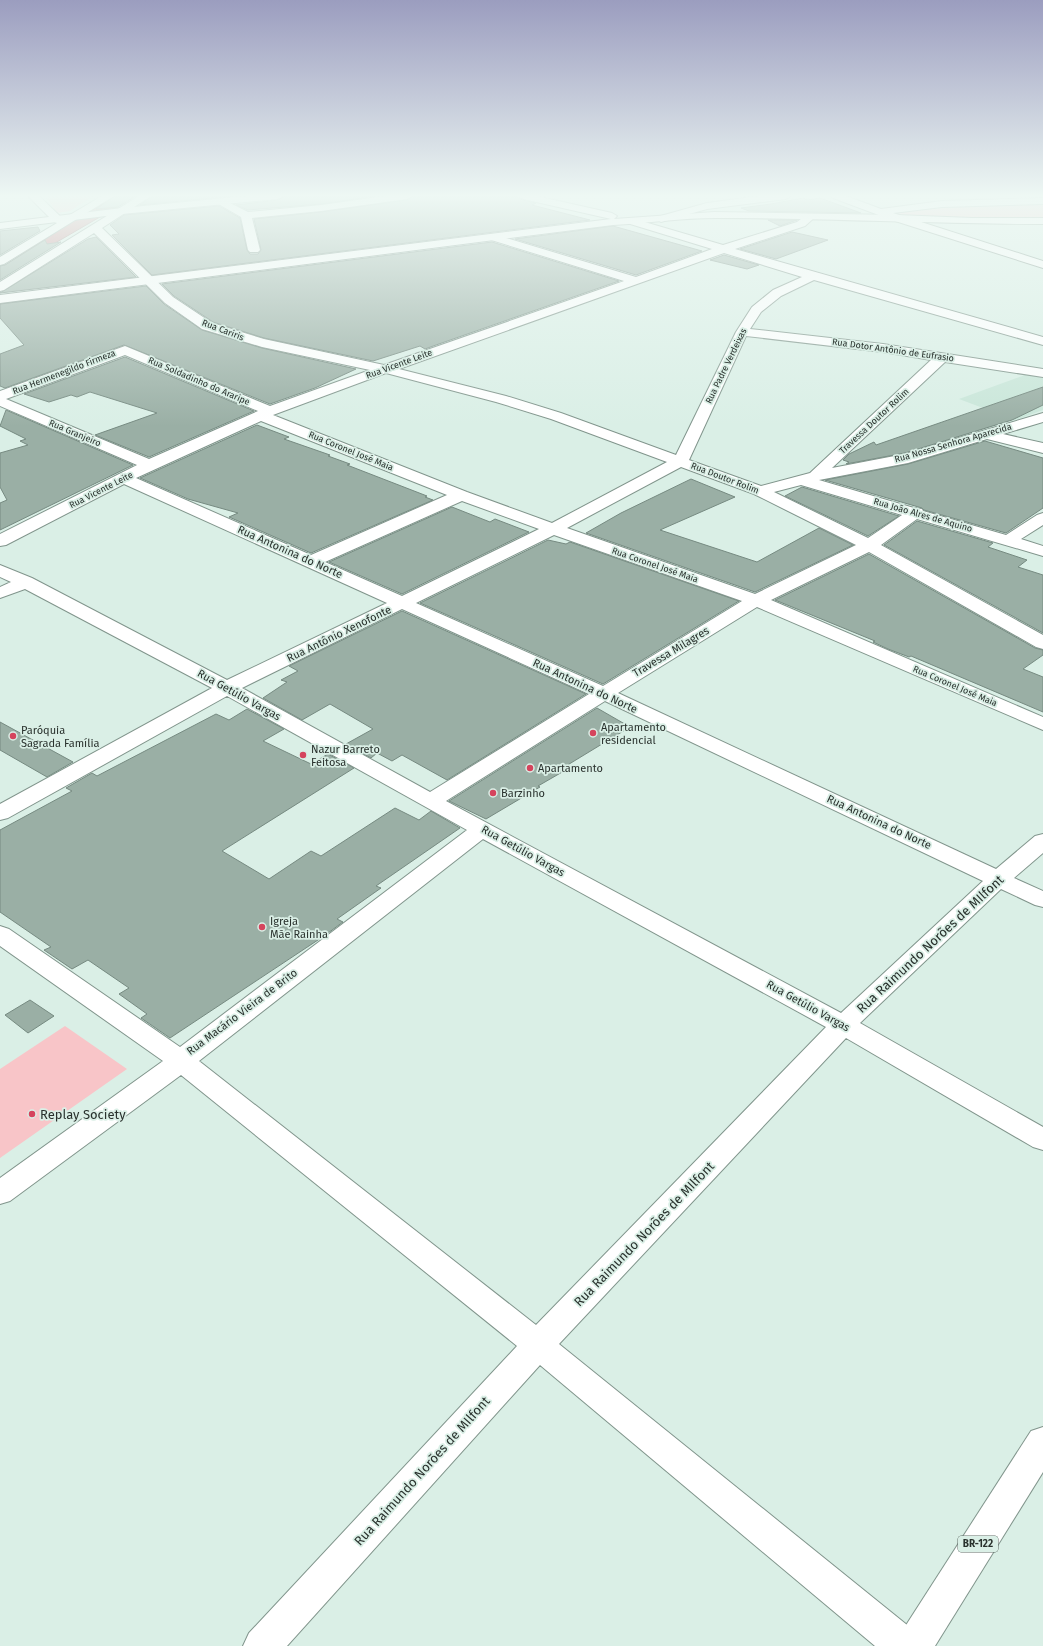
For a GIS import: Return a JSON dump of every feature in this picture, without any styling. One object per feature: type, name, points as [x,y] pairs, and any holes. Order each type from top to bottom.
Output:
[{"type":"main road","points":[[0,287],[22,273]]},
{"type":"main road","name":"Rua Cariris","points":[[142,273],[169,300],[207,326],[284,349],[385,369]]},
{"type":"main road","points":[[0,299],[206,273]]},
{"type":"main road","points":[[609,273],[636,281]]},
{"type":"main road","name":"Rua Vicente Leite","points":[[0,541],[149,465],[266,414],[385,369],[659,273]]},
{"type":"main road","points":[[802,273],[1043,341]]},
{"type":"main road","name":"Rua Padre Verdeixas","points":[[681,462],[742,332],[756,310],[777,293],[813,276]]},
{"type":"main road","name":"Rua Dotor Antônio de Eufrasio","points":[[742,332],[883,348],[1043,374]]},
{"type":"main road","name":"Rua Hermenegildo Firmeza","points":[[0,396],[119,351],[128,350]]},
{"type":"main road","name":"Rua Soldadinho do Araripe","points":[[128,350],[266,414]]},
{"type":"main road","name":"Travessa Doutor Rolim","points":[[809,478],[942,357]]},
{"type":"main road","name":"Rua Doutor Rolim","points":[[385,369],[529,407],[760,491],[869,545],[1043,643]]},
{"type":"main road","name":"Rua Granjeiro","points":[[0,401],[149,465]]},
{"type":"main road","name":"Rua Coronel José Maia","points":[[266,414],[461,495],[756,600],[1043,724]]},
{"type":"main road","name":"Rua Nossa Senhora Aparecida","points":[[760,491],[809,478],[908,458],[1043,417]]},
{"type":"main road","points":[[986,434],[1043,448]]},
{"type":"main road","name":"Rua Antônio Xenofonte","points":[[0,812],[227,688],[553,529],[681,462]]},
{"type":"main road","name":"Rua Antonina do Norte","points":[[124,478],[402,602],[603,694],[1000,878],[1043,900]]},
{"type":"main road","name":"Rua João Alres de Aquino","points":[[809,478],[1043,551]]},
{"type":"main road","points":[[310,562],[461,495]]},
{"type":"main road","name":"Travessa Milagres","points":[[431,801],[490,763],[756,600],[869,545],[916,512]]},
{"type":"main road","points":[[1009,540],[1043,518]]},
{"type":"main road","name":"Rua Getúlio Vargas","points":[[0,570],[26,582],[227,688],[482,829],[843,1025],[1043,1140]]},
{"type":"main road","points":[[0,593],[26,582]]},
{"type":"main road","name":"Rua Macário Vieira de Brito","points":[[0,1193],[135,1096],[482,829]]},
{"type":"main road","name":"Rua Raimundo Norões de MIlfont","points":[[262,1646],[538,1345],[843,1025],[1000,878],[1043,841]]},
{"type":"main road","points":[[0,934],[180,1060],[538,1345],[904,1646]]},
{"type":"main road","name":"BR-122","points":[[914,1646],[1043,1442]]},
{"type":"shaded area","points":[[1025,375],[1043,377],[1043,410],[1015,420],[959,399]]},
{"type":"shaded area","name":"Replay Society","points":[[65,1026],[127,1069],[0,1158],[0,1069]]},
{"type":"building","points":[[0,273],[12,273],[0,280]]},
{"type":"building","points":[[33,273],[132,273],[136,277],[0,293]]},
{"type":"building","points":[[150,273],[169,273],[152,275]]},
{"type":"building","points":[[250,273],[592,273],[619,281],[425,349],[420,346],[373,361],[264,338],[213,322],[174,296],[162,284]]},
{"type":"building","points":[[629,273],[642,273],[636,275]]},
{"type":"building","points":[[146,286],[164,304],[202,330],[262,348],[356,369],[315,388],[270,404],[124,345],[5,388],[0,386],[0,354],[24,345],[0,318],[0,304]]},
{"type":"building","points":[[125,357],[254,411],[149,457],[95,435],[157,413],[90,392],[77,397],[71,395],[49,402],[24,394]]},
{"type":"building","points":[[1043,387],[1043,405],[1012,420],[905,453],[846,464],[849,462],[843,460],[849,454],[874,442],[876,445]]},
{"type":"building","points":[[6,410],[133,465],[0,530],[0,503],[7,500],[0,487],[0,453],[28,445],[20,441],[26,439],[0,426]]},
{"type":"building","points":[[257,425],[289,437],[284,439],[330,455],[328,456],[350,464],[347,465],[427,496],[425,497],[433,500],[311,553],[229,517],[238,513],[188,499],[140,478]]},
{"type":"building","points":[[985,441],[1043,458],[1043,508],[1006,533],[825,480],[908,464]]},
{"type":"building","points":[[691,479],[735,497],[660,530],[757,562],[819,528],[853,545],[755,592],[586,533],[621,513]]},
{"type":"building","points":[[802,487],[899,516],[868,536],[785,496]]},
{"type":"building","points":[[452,507],[490,522],[495,519],[529,532],[402,594],[329,562]]},
{"type":"building","points":[[917,521],[993,543],[988,547],[1027,560],[1018,567],[1043,575],[1043,633],[884,545]]},
{"type":"building","points":[[548,540],[566,544],[570,542],[739,601],[603,684],[420,603]]},
{"type":"building","points":[[869,554],[1035,648],[1043,650],[1043,655],[1023,669],[1043,677],[1043,712],[911,656],[909,657],[888,649],[873,642],[875,641],[775,600]]},
{"type":"building","points":[[402,611],[586,694],[447,780],[402,755],[392,761],[377,753],[371,758],[346,744],[373,729],[330,704],[302,720],[263,698],[287,682],[281,680],[298,671],[289,666]]},
{"type":"building","points":[[597,708],[630,727],[561,769],[564,771],[538,786],[540,787],[486,819],[449,801]]},
{"type":"building","points":[[247,709],[284,729],[263,741],[311,764],[328,754],[354,768],[222,851],[269,879],[311,851],[321,856],[395,808],[419,820],[431,811],[460,828],[376,886],[381,888],[337,919],[343,922],[324,936],[170,1038],[141,1018],[147,1014],[119,994],[129,988],[88,960],[72,969],[44,950],[51,947],[0,912],[0,830],[72,791],[66,788],[92,773],[97,776],[216,714],[229,720]]},
{"type":"building","name":"Paróquia Sagrada Família","points":[[0,722],[73,762],[47,777],[0,750]]},
{"type":"building","points":[[30,1000],[54,1016],[28,1033],[5,1015]]},
{"type":"place","name":"Apartamento residencial","points":[[593,733]]},
{"type":"place","name":"Paróquia Sagrada Família","points":[[13,736]]},
{"type":"place","name":"Nazur Barreto Feitosa","points":[[303,755]]},
{"type":"place","name":"Apartamento","points":[[530,768]]},
{"type":"place","name":"Barzinho","points":[[493,793]]},
{"type":"place","name":"Igreja Mãe Rainha","points":[[262,927]]},
{"type":"place","name":"Replay Society","points":[[32,1114]]}]
